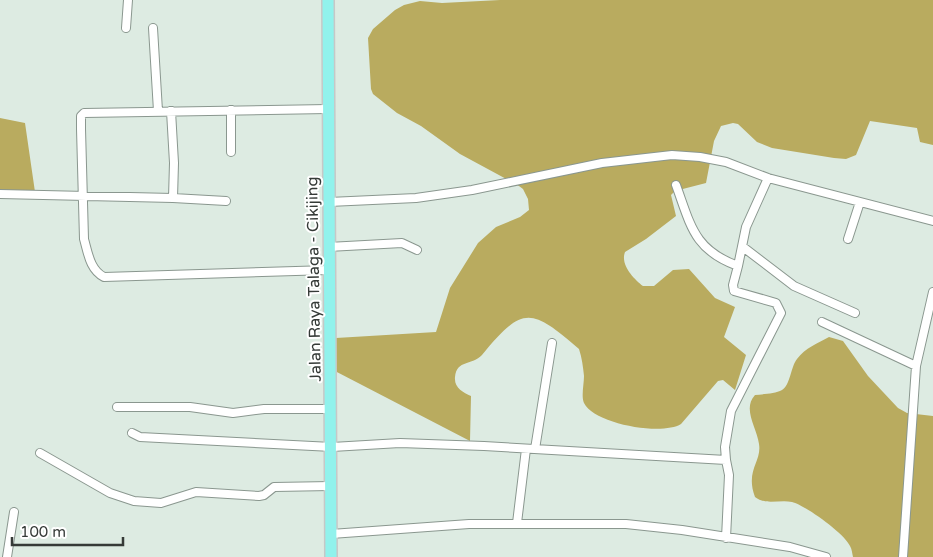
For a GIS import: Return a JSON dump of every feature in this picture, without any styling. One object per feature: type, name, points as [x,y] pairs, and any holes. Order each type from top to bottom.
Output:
[{"type":"main road","name":"Jalan Raya Talaga - Cikijing","points":[[328,0],[328,247],[332,409],[331,557]]},
{"type":"street","points":[[126,28],[128,0]]},
{"type":"street","points":[[153,28],[158,111]]},
{"type":"street","points":[[328,109],[82,114],[84,239],[94,269],[104,277],[329,270]]},
{"type":"street","points":[[231,110],[231,152]]},
{"type":"street","points":[[171,111],[174,198]]},
{"type":"street","points":[[329,202],[416,198],[472,190],[602,163],[672,155],[700,157],[726,162],[768,178],[933,220]]},
{"type":"street","points":[[726,538],[728,475],[725,447],[731,411],[781,312],[776,303],[734,291],[732,285],[743,247],[746,228],[768,178]]},
{"type":"street","points":[[676,185],[696,235],[705,248],[714,256],[738,266]]},
{"type":"street","points":[[0,194],[226,201]]},
{"type":"street","points":[[848,239],[860,202]]},
{"type":"street","points":[[328,247],[402,243],[417,250]]},
{"type":"street","points":[[743,247],[794,286],[814,293],[855,313]]},
{"type":"street","points":[[903,557],[916,366],[933,292]]},
{"type":"street","points":[[822,322],[916,366]]},
{"type":"street","points":[[535,449],[552,343]]},
{"type":"street","points":[[117,407],[190,406],[234,413],[264,410],[332,409]]},
{"type":"street","points":[[132,433],[140,438],[332,447],[400,443],[726,460]]},
{"type":"street","points":[[517,523],[526,449]]},
{"type":"street","points":[[40,453],[110,493],[142,502],[161,502],[196,492],[259,496],[274,487],[331,486]]},
{"type":"street","points":[[7,557],[14,512]]},
{"type":"street","points":[[331,534],[468,524],[626,524],[682,530],[790,547],[826,557]]},
{"type":"shaded area","points":[[500,0],[933,0],[933,145],[920,142],[917,128],[870,121],[856,155],[846,159],[834,158],[772,148],[757,142],[738,124],[733,123],[721,126],[714,141],[706,183],[675,191],[671,195],[676,216],[625,252],[624,262],[626,267],[632,276],[643,286],[654,286],[673,270],[689,269],[715,298],[735,307],[724,337],[746,355],[735,390],[723,380],[718,381],[681,424],[659,429],[629,426],[601,417],[590,410],[583,400],[584,376],[579,349],[549,326],[538,320],[528,318],[518,320],[508,327],[482,355],[474,361],[462,365],[456,371],[456,384],[462,391],[471,396],[470,441],[333,370],[336,338],[436,332],[450,288],[478,243],[496,227],[520,217],[529,210],[528,199],[523,189],[460,154],[421,126],[397,113],[373,94],[371,89],[368,38],[373,29],[395,10],[404,5],[420,1],[442,3]]},
{"type":"shaded area","points":[[0,118],[25,123],[35,192],[0,190]]},
{"type":"shaded area","points":[[829,337],[843,341],[868,376],[898,408],[907,413],[933,416],[933,557],[853,557],[851,547],[841,534],[806,508],[792,502],[769,502],[755,497],[752,480],[759,444],[751,419],[751,400],[755,395],[769,394],[785,388],[795,362],[800,355]]}]
